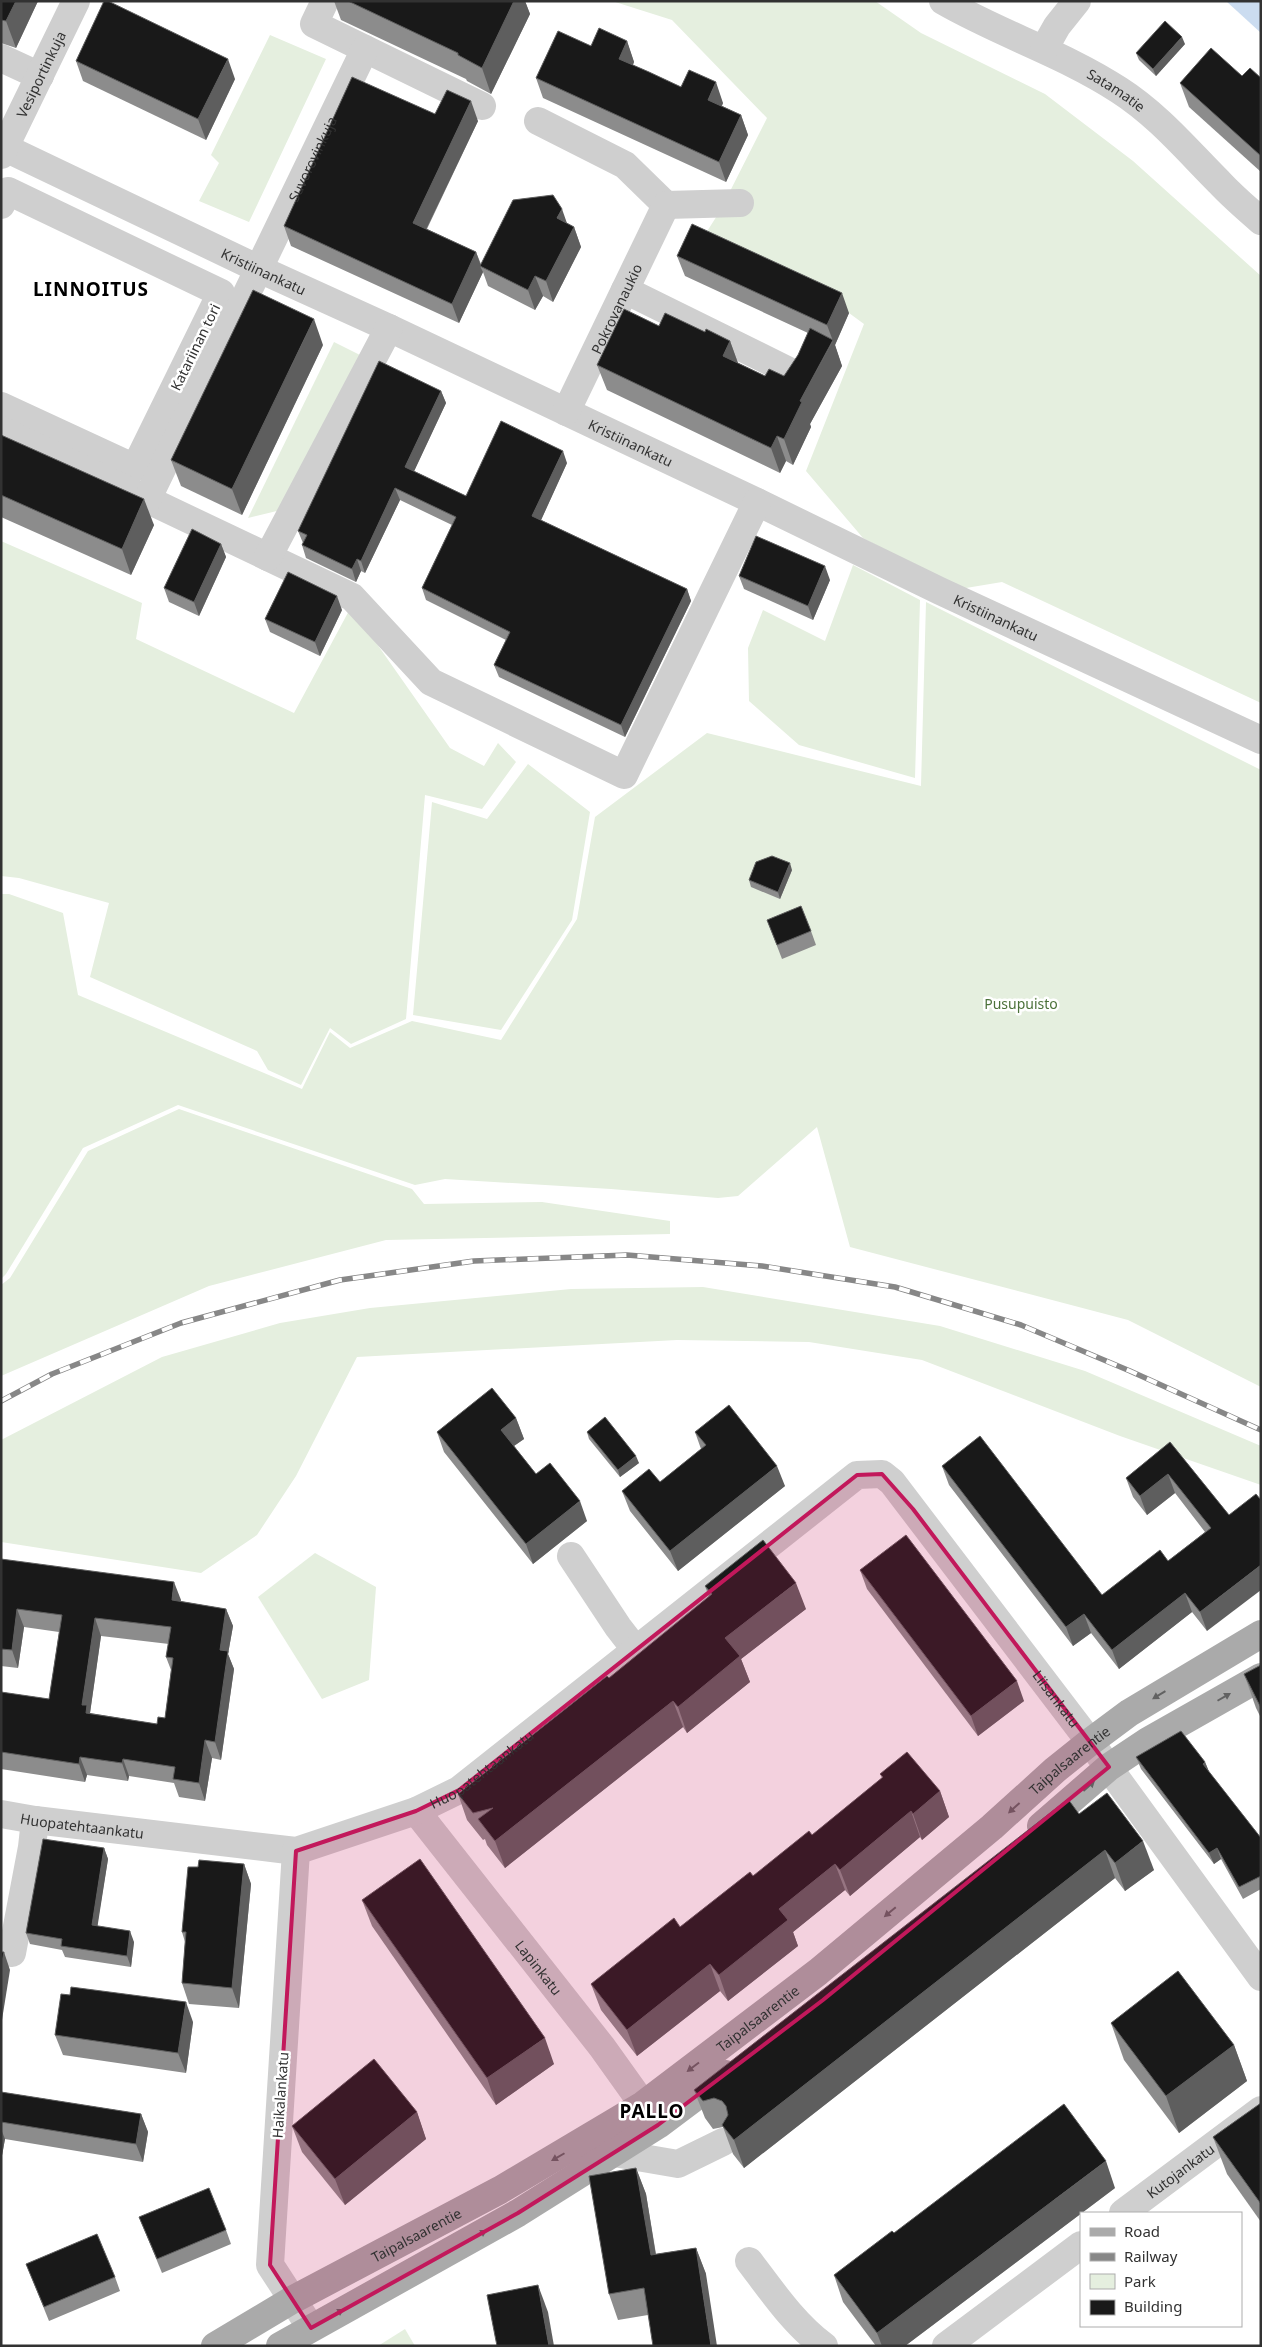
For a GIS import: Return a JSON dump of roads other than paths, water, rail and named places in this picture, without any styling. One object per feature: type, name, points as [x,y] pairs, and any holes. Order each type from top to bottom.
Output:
[{"type":"main road","name":"Taipalsaarentie","points":[[280,2346],[518,2213],[614,2153],[650,2115],[1090,1742],[1129,1713],[1261,1634]]},
{"type":"main road","points":[[1020,1843],[1077,1797],[1110,1767],[1148,1741],[1261,1677]]},
{"type":"main road","name":"Taipalsaarentie","points":[[215,2346],[292,2300],[500,2190],[650,2115],[744,2060]]},
{"type":"street","name":"Vesiportinkuja","points":[[2,150],[76,1]]},
{"type":"street","points":[[325,1],[314,24],[482,106]]},
{"type":"street","name":"Satamatie","points":[[943,1],[962,12],[1081,67],[1121,91],[1167,127],[1221,184],[1261,221]]},
{"type":"street","points":[[1044,49],[1057,26],[1077,1]]},
{"type":"street","name":"Suvorovinkuja","points":[[148,500],[365,49]]},
{"type":"street","points":[[1,58],[40,76]]},
{"type":"street","points":[[538,121],[625,165],[666,204],[740,203]]},
{"type":"street","name":"Kristiinankatu","points":[[2,150],[389,328],[940,591],[1261,740]]},
{"type":"street","name":"Katariinan tori","points":[[1,205],[8,191],[222,293],[135,468],[1,406]]},
{"type":"street","name":"Pokrovanaukio","points":[[566,412],[666,204]]},
{"type":"street","points":[[625,290],[793,373]]},
{"type":"street","points":[[268,557],[389,328]]},
{"type":"street","points":[[1,430],[352,597],[431,682],[624,775],[757,502]]},
{"type":"street","name":"Huopatehtaankatu","points":[[1,1814],[35,1820],[296,1851],[416,1811],[459,1790],[857,1474],[882,1474]]},
{"type":"street","name":"Liisankatu","points":[[882,1474],[892,1482],[1110,1767],[1261,1976]]},
{"type":"street","points":[[571,1556],[618,1627],[635,1649]]},
{"type":"street","name":"Lapinkatu","points":[[416,1811],[602,2048],[650,2115]]},
{"type":"street","points":[[12,1954],[32,1847],[35,1820]]},
{"type":"street","name":"Haikalankatu","points":[[296,1851],[270,2265],[310,2328]]},
{"type":"street","name":"Kutojankatu","points":[[1124,2212],[1261,2110]]},
{"type":"street","points":[[614,2153],[678,2164],[723,2142]]},
{"type":"street","points":[[946,2346],[1080,2246]]},
{"type":"street","points":[[749,2261],[774,2295],[815,2339],[824,2346]]},
{"type":"water","points":[[1226,1],[1261,1],[1261,33]]},
{"type":"railway","points":[[1,1401],[52,1374],[181,1323],[340,1280],[474,1261],[627,1255],[762,1266],[895,1287],[1021,1325],[1130,1371],[1261,1430]]},
{"type":"district","name":"LINNOITUS","points":[[91,289]]},
{"type":"district","name":"PALLO","points":[[652,2111]]},
{"type":"park label","name":"Pusupuisto","points":[[1021,1003]]}]
